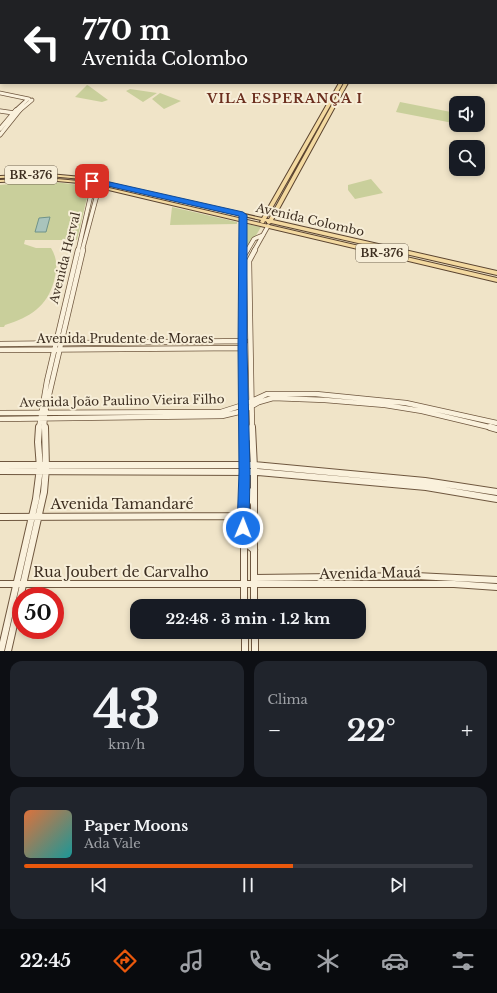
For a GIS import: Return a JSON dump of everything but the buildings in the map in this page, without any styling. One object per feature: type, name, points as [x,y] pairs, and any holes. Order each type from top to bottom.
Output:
[{"type":"main road","points":[[261,224],[340,84]]},
{"type":"main road","points":[[254,599],[254,469],[250,404],[249,261],[345,84]]},
{"type":"main road","points":[[0,93],[30,99],[0,129]]},
{"type":"main road","points":[[0,110],[15,114]]},
{"type":"main road","points":[[0,136],[15,114]]},
{"type":"main road","points":[[0,129],[7,125]]},
{"type":"main road","name":"Avenida Colombo","points":[[0,177],[49,175],[82,178],[101,185],[154,197],[264,219],[269,223],[303,234],[497,280]]},
{"type":"main road","name":"Avenida Colombo","points":[[0,181],[46,179],[79,182],[94,186],[101,185]]},
{"type":"main road","name":"Avenida Herval","points":[[19,587],[24,550],[44,492],[46,468],[43,415],[66,326],[77,274],[101,185]]},
{"type":"main road","name":"Avenida Herval","points":[[1,651],[7,624],[19,584],[28,561],[35,517],[40,468],[38,442],[47,381],[53,349],[94,186]]},
{"type":"main road","name":"Avenida Colombo","points":[[154,197],[261,224],[269,223],[305,229],[497,273]]},
{"type":"main road","points":[[88,209],[93,213]]},
{"type":"main road","points":[[218,214],[221,210]]},
{"type":"main road","points":[[243,215],[242,348],[245,468],[243,541],[244,599]]},
{"type":"main road","points":[[303,234],[305,229]]},
{"type":"main road","points":[[242,259],[254,238],[263,235]]},
{"type":"main road","points":[[378,252],[387,248]]},
{"type":"main road","points":[[457,270],[464,266]]},
{"type":"main road","points":[[72,271],[77,274]]},
{"type":"main road","points":[[65,303],[72,297]]},
{"type":"main road","points":[[61,320],[66,326]]},
{"type":"main road","name":"Avenida Prudente de Moraes","points":[[0,350],[249,341]]},
{"type":"main road","name":"Avenida Prudente de Moraes","points":[[0,344],[55,344],[60,347],[249,348]]},
{"type":"main road","points":[[47,381],[53,376]]},
{"type":"main road","name":"Avenida João Paulino Vieira Filho","points":[[0,413],[43,415],[222,416],[250,404],[273,398],[325,397],[386,406],[422,409]]},
{"type":"main road","points":[[422,409],[497,423]]},
{"type":"main road","points":[[422,409],[497,428]]},
{"type":"main road","name":"Avenida João Paulino Vieira Filho","points":[[0,418],[43,415]]},
{"type":"main road","points":[[243,424],[253,442]]},
{"type":"main road","points":[[38,442],[44,446]]},
{"type":"main road","points":[[0,465],[40,468],[245,468],[426,487],[497,499]]},
{"type":"main road","points":[[0,471],[40,468]]},
{"type":"main road","points":[[254,469],[425,481],[497,492]]},
{"type":"main road","points":[[244,513],[254,488]]},
{"type":"main road","points":[[36,499],[44,492]]},
{"type":"main road","name":"Avenida Tamandaré","points":[[0,517],[244,513]]},
{"type":"main road","points":[[243,541],[254,550]]},
{"type":"main road","points":[[24,550],[28,561]]},
{"type":"main road","points":[[455,576],[456,584]]},
{"type":"main road","name":"Avenida Mauá","points":[[243,584],[254,581],[455,576],[497,580]]},
{"type":"main road","name":"Avenida Mauá","points":[[254,581],[315,585],[456,584],[497,586]]},
{"type":"main road","name":"Rua Joubert de Carvalho","points":[[0,584],[243,584]]},
{"type":"main road","points":[[7,624],[12,618]]},
{"type":"main road","name":"Avenida Herval","points":[[8,651],[12,634]]},
{"type":"main road","points":[[245,639],[245,651]]},
{"type":"main road","points":[[255,639],[255,651]]},
{"type":"green space","points":[[87,85],[108,100],[102,102],[75,97]]},
{"type":"green space","points":[[130,89],[157,93],[143,102],[126,91]]},
{"type":"green space","points":[[160,93],[181,101],[164,109],[152,99]]},
{"type":"green space","points":[[400,102],[449,112],[449,122],[396,112]]},
{"type":"green space","points":[[371,179],[383,193],[355,199],[348,190],[348,185]]},
{"type":"green space","points":[[32,182],[55,182],[86,186],[89,189],[77,240],[25,240],[24,244],[36,248],[51,248],[55,256],[56,264],[54,281],[47,298],[36,310],[14,322],[5,325],[4,327],[0,327],[0,185]]},
{"type":"green space","points":[[172,207],[237,222],[237,224],[170,225]]},
{"type":"green space","points":[[243,223],[261,227],[242,259]]},
{"type":"water","points":[[50,217],[46,232],[35,232],[39,218]]},
{"type":"district","name":"VILA ESPERANÇA I","points":[[285,98]]},
{"type":"route","points":[[92,181],[243,215],[242,348],[245,472],[243,528]]}]
